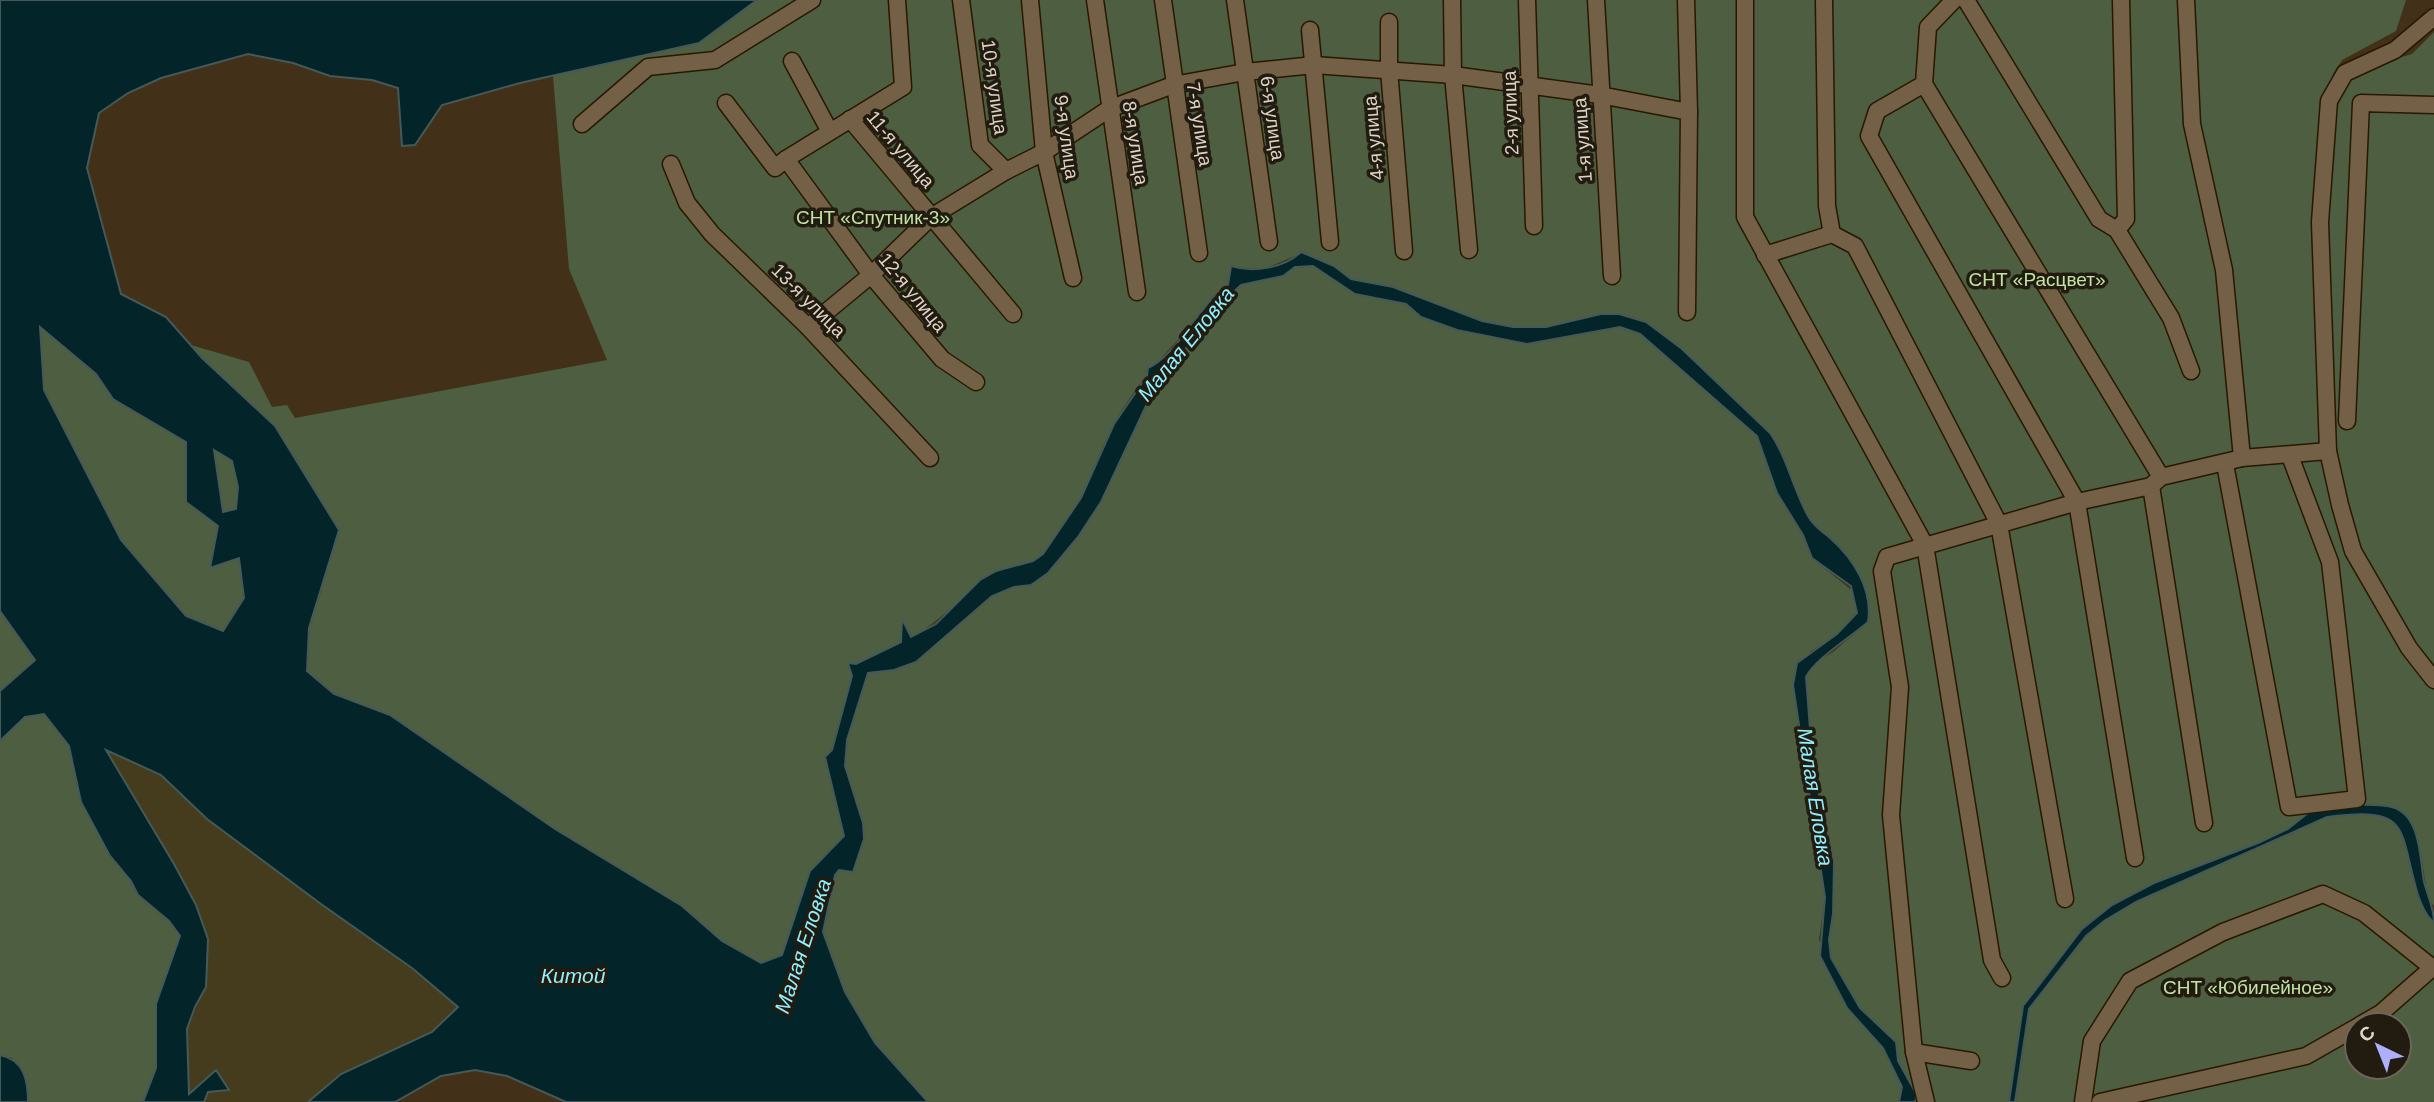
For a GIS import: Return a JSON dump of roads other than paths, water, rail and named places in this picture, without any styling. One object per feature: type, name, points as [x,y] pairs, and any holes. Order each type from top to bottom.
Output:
[{"type":"street","points":[[582,124],[648,67],[715,61],[812,0]]},
{"type":"street","points":[[850,119],[903,87],[897,0]]},
{"type":"street","name":"10-я улица","points":[[961,0],[980,145],[1006,171]]},
{"type":"street","name":"9-я улица","points":[[1030,0],[1044,152],[1073,278]]},
{"type":"street","name":"8-я улица","points":[[1095,0],[1137,292]]},
{"type":"street","name":"7-я улица","points":[[1163,0],[1199,253]]},
{"type":"street","name":"6-я улица","points":[[1235,0],[1269,242]]},
{"type":"street","points":[[1452,0],[1454,75],[1469,250]]},
{"type":"street","name":"2-я улица","points":[[1527,0],[1534,226]]},
{"type":"street","name":"1-я улица","points":[[1596,0],[1612,276]]},
{"type":"street","points":[[1686,0],[1689,112],[1687,312]]},
{"type":"street","points":[[1745,0],[1745,217],[1925,545],[1992,960],[2002,978]]},
{"type":"street","points":[[1824,0],[1827,205],[1832,234]]},
{"type":"street","points":[[1954,0],[1928,27],[1924,84],[2156,482],[2204,823]]},
{"type":"street","points":[[1966,0],[2099,219],[2118,230],[2171,318],[2191,370]]},
{"type":"street","points":[[2118,230],[2126,219],[2121,0]]},
{"type":"street","points":[[2186,0],[2192,124],[2224,270],[2242,458]]},
{"type":"street","points":[[2434,17],[2395,50],[2345,73],[2329,101],[2320,222],[2328,451],[2353,551],[2409,648],[2434,680]]},
{"type":"street","name":"4-я улица","points":[[1389,23],[1389,71],[1404,251]]},
{"type":"street","points":[[1310,30],[1330,242]]},
{"type":"street","points":[[792,61],[829,130]]},
{"type":"street","points":[[808,327],[871,275],[931,217],[1006,171],[1044,152],[1109,109],[1173,85],[1245,72],[1314,65],[1454,75],[1600,95],[1689,112]]},
{"type":"street","points":[[1924,84],[1877,111],[1869,136],[2077,502],[2135,859]]},
{"type":"street","points":[[726,103],[775,168],[786,159]]},
{"type":"street","points":[[2347,421],[2361,103],[2434,104]]},
{"type":"street","name":"11-я улица","points":[[786,159],[850,119],[1013,314]]},
{"type":"street","name":"12-я улица","points":[[786,159],[871,275],[942,359],[976,382]]},
{"type":"street","name":"13-я улица","points":[[671,164],[687,203],[712,234],[808,327],[930,458]]},
{"type":"street","points":[[1765,255],[1832,234],[1855,246],[1999,524],[2065,899]]},
{"type":"street","points":[[1926,1102],[1914,1052],[1891,815],[1900,687],[1882,571],[1887,557],[2242,458],[2328,451]]},
{"type":"street","points":[[2225,464],[2289,807],[2357,799],[2329,562],[2290,456]]},
{"type":"street","points":[[2083,1102],[2092,1041],[2130,981],[2223,932],[2323,894],[2364,913],[2432,969],[2383,1011]]},
{"type":"street","points":[[2100,1102],[2306,1056],[2343,1035]]},
{"type":"street","points":[[1914,1052],[1971,1061]]},
{"type":"water","name":"Китой","points":[[0,0],[757,0],[699,43],[520,83],[442,105],[415,145],[402,146],[398,88],[372,80],[330,76],[293,63],[248,54],[161,78],[128,93],[99,113],[87,168],[121,294],[166,317],[202,358],[275,426],[339,530],[309,628],[307,671],[334,694],[390,715],[555,829],[682,906],[722,941],[761,963],[782,955],[810,871],[844,836],[825,757],[832,750],[852,676],[848,663],[856,664],[901,642],[902,619],[911,637],[936,624],[980,580],[996,571],[1033,561],[1043,554],[1081,498],[1114,424],[1147,376],[1148,368],[1169,352],[1208,303],[1228,285],[1231,266],[1268,268],[1286,262],[1301,252],[1334,266],[1351,279],[1393,287],[1482,321],[1513,327],[1546,327],[1601,314],[1619,314],[1646,322],[1682,349],[1770,433],[1810,520],[1847,555],[1865,587],[1868,622],[1825,656],[1806,677],[1813,768],[1834,863],[1833,914],[1829,940],[1831,958],[1860,1008],[1896,1042],[1898,1061],[1917,1095],[1915,1102],[1899,1102],[1902,1087],[1883,1048],[1847,1008],[1820,956],[1825,897],[1793,685],[1797,663],[1837,634],[1857,613],[1851,586],[1812,558],[1803,535],[1777,493],[1757,436],[1640,334],[1620,327],[1527,344],[1457,330],[1421,317],[1406,304],[1355,294],[1313,266],[1295,267],[1283,276],[1241,285],[1225,300],[1218,316],[1186,348],[1152,393],[1101,502],[1078,537],[1048,573],[1031,585],[1014,587],[992,596],[916,662],[894,670],[868,673],[847,740],[845,766],[863,823],[864,839],[853,872],[839,870],[835,875],[823,932],[845,992],[875,1043],[928,1102],[566,1102],[507,1076],[475,1070],[441,1076],[395,1102],[308,1102],[341,1074],[432,1032],[458,1007],[412,968],[207,819],[161,775],[106,750],[174,864],[196,905],[208,939],[206,987],[187,1029],[189,1094],[216,1070],[229,1090],[208,1092],[204,1102],[143,1102],[156,1068],[156,1004],[180,936],[169,921],[138,895],[131,881],[110,856],[81,802],[69,746],[44,714],[25,717],[0,741],[0,691],[35,660],[0,611]],"holes":[[[40,327],[96,374],[113,399],[186,442],[186,502],[218,526],[210,568],[239,558],[244,598],[223,631],[186,616],[121,540],[44,390]],[[214,450],[232,461],[238,487],[236,509],[223,512]]]},
{"type":"water","points":[[2346,805],[2389,806],[2404,813],[2410,821],[2418,840],[2434,923],[2426,914],[2420,899],[2403,838],[2397,827],[2388,819],[2375,815],[2327,817],[2136,902],[2104,921],[2086,936],[2029,1009],[2015,1102],[2009,1102],[2023,1006],[2082,929],[2112,905],[2154,883],[2258,843],[2288,829],[2308,813]]},
{"type":"water","points":[[0,1055],[14,1061],[23,1072],[28,1102],[0,1102]]},
{"type":"park label","name":"СНТ «Спутник-3»","points":[[873,217]]},
{"type":"park label","name":"СНТ «Расцвет»","points":[[2037,279]]},
{"type":"park label","name":"СНТ «Юбилейное»","points":[[2248,987]]},
{"type":"water label","name":"Малая Еловка","points":[[1186,344]]},
{"type":"water label","name":"Малая Еловка","points":[[1815,797]]},
{"type":"water label","name":"Малая Еловка","points":[[803,946]]}]
